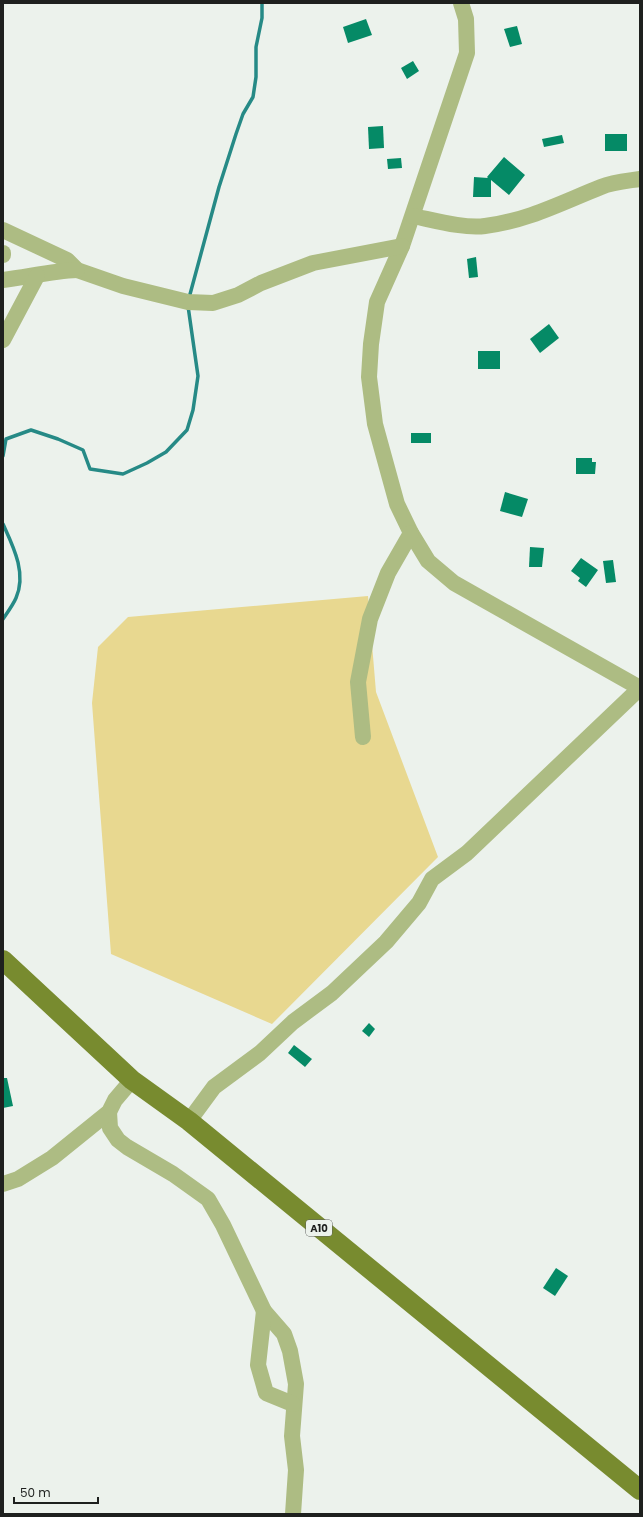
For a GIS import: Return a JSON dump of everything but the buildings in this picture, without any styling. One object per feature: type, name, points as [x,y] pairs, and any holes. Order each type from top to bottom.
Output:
[{"type":"main road","name":"A10","points":[[3,960],[132,1080],[189,1121],[640,1490]]},
{"type":"street","points":[[189,1121],[214,1088],[260,1053],[293,1022],[332,994],[386,942],[419,903],[432,879],[467,853],[640,688],[454,583],[428,561],[411,533],[397,504],[375,424],[369,376],[371,344],[377,302],[402,246],[467,53],[466,19],[461,3]]},
{"type":"street","points":[[412,216],[484,227],[509,222],[550,209],[602,187],[640,179]]},
{"type":"street","points":[[3,230],[67,260],[77,270]]},
{"type":"street","points":[[3,280],[37,276],[50,271],[77,270],[123,286],[188,302],[213,303],[238,295],[261,283],[313,263],[402,246]]},
{"type":"street","points":[[3,340],[37,276]]},
{"type":"street","points":[[363,737],[358,682],[370,619],[388,573],[411,533]]},
{"type":"street","points":[[3,1184],[18,1179],[52,1158],[109,1112],[115,1100],[132,1080]]},
{"type":"street","points":[[109,1112],[110,1128],[118,1140],[127,1147],[173,1174],[208,1199],[223,1224],[264,1311],[284,1334],[290,1351],[296,1384],[293,1404],[292,1436],[296,1470],[293,1514]]},
{"type":"street","points":[[264,1311],[258,1365],[266,1393],[293,1404]]},
{"type":"shaded area","points":[[368,596],[376,692],[438,857],[272,1024],[111,954],[92,703],[98,647],[128,617]]},
{"type":"waterway","points":[[189,298],[219,187],[243,114],[253,97],[256,77],[256,47],[262,18],[262,3]]},
{"type":"waterway","points":[[3,456],[6,439],[31,430],[58,439],[83,450],[90,469],[123,474],[166,452],[187,430],[193,410],[198,376],[188,306]]},
{"type":"waterway","points":[[3,524],[14,550],[20,579],[16,598],[3,619]]}]
